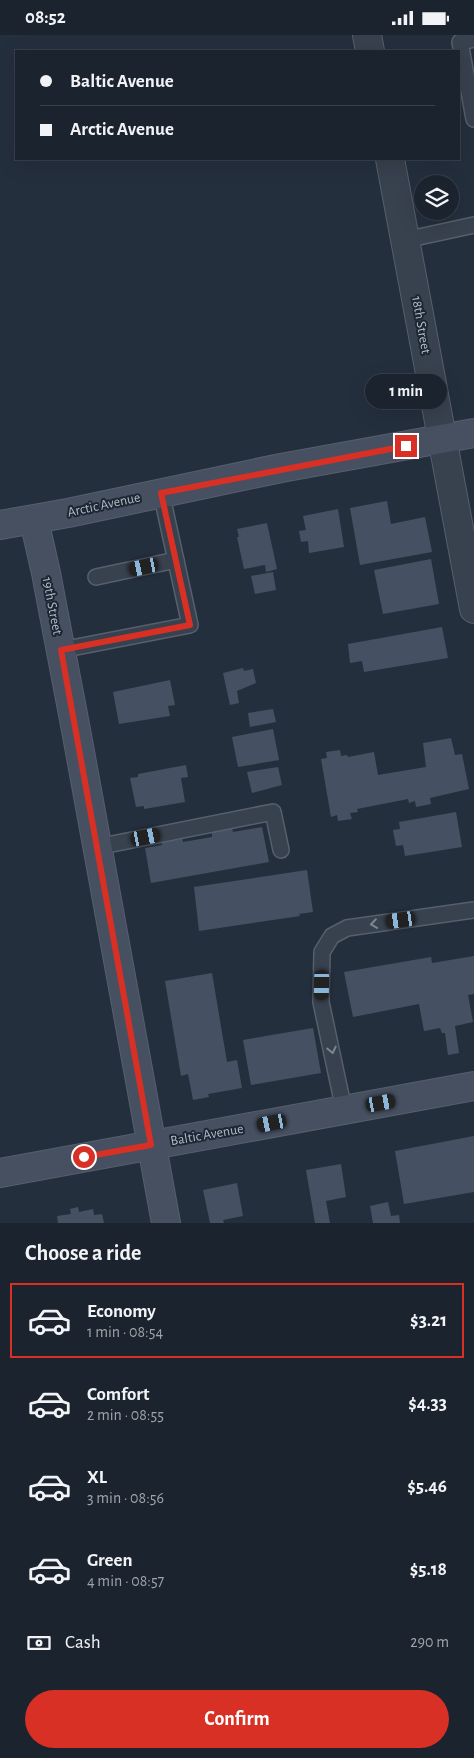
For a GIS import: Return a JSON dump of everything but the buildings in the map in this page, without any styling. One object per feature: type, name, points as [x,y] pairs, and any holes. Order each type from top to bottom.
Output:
[{"type":"street","points":[[367,35],[370,50]]},
{"type":"street","name":"18th Street","points":[[390,160],[474,609]]},
{"type":"street","name":"Arctic Avenue","points":[[0,525],[34,520],[281,468],[474,433]]},
{"type":"street","name":"19th Street","points":[[34,520],[61,650],[166,1223]]},
{"type":"street","name":"Baltic Avenue","points":[[0,1173],[474,1086]]},
{"type":"lane","points":[[474,39],[460,42],[474,119]]},
{"type":"lane","points":[[405,240],[474,225]]},
{"type":"lane","points":[[61,650],[190,625],[161,493]]},
{"type":"lane","points":[[96,577],[176,560]]},
{"type":"lane","points":[[97,847],[273,812],[280,850]]},
{"type":"lane","points":[[344,1110],[321,1002],[322,952],[332,936],[347,928],[474,910]]},
{"type":"route","points":[[84,1157],[151,1145],[61,650],[190,625],[161,493],[281,468],[406,446]]}]
